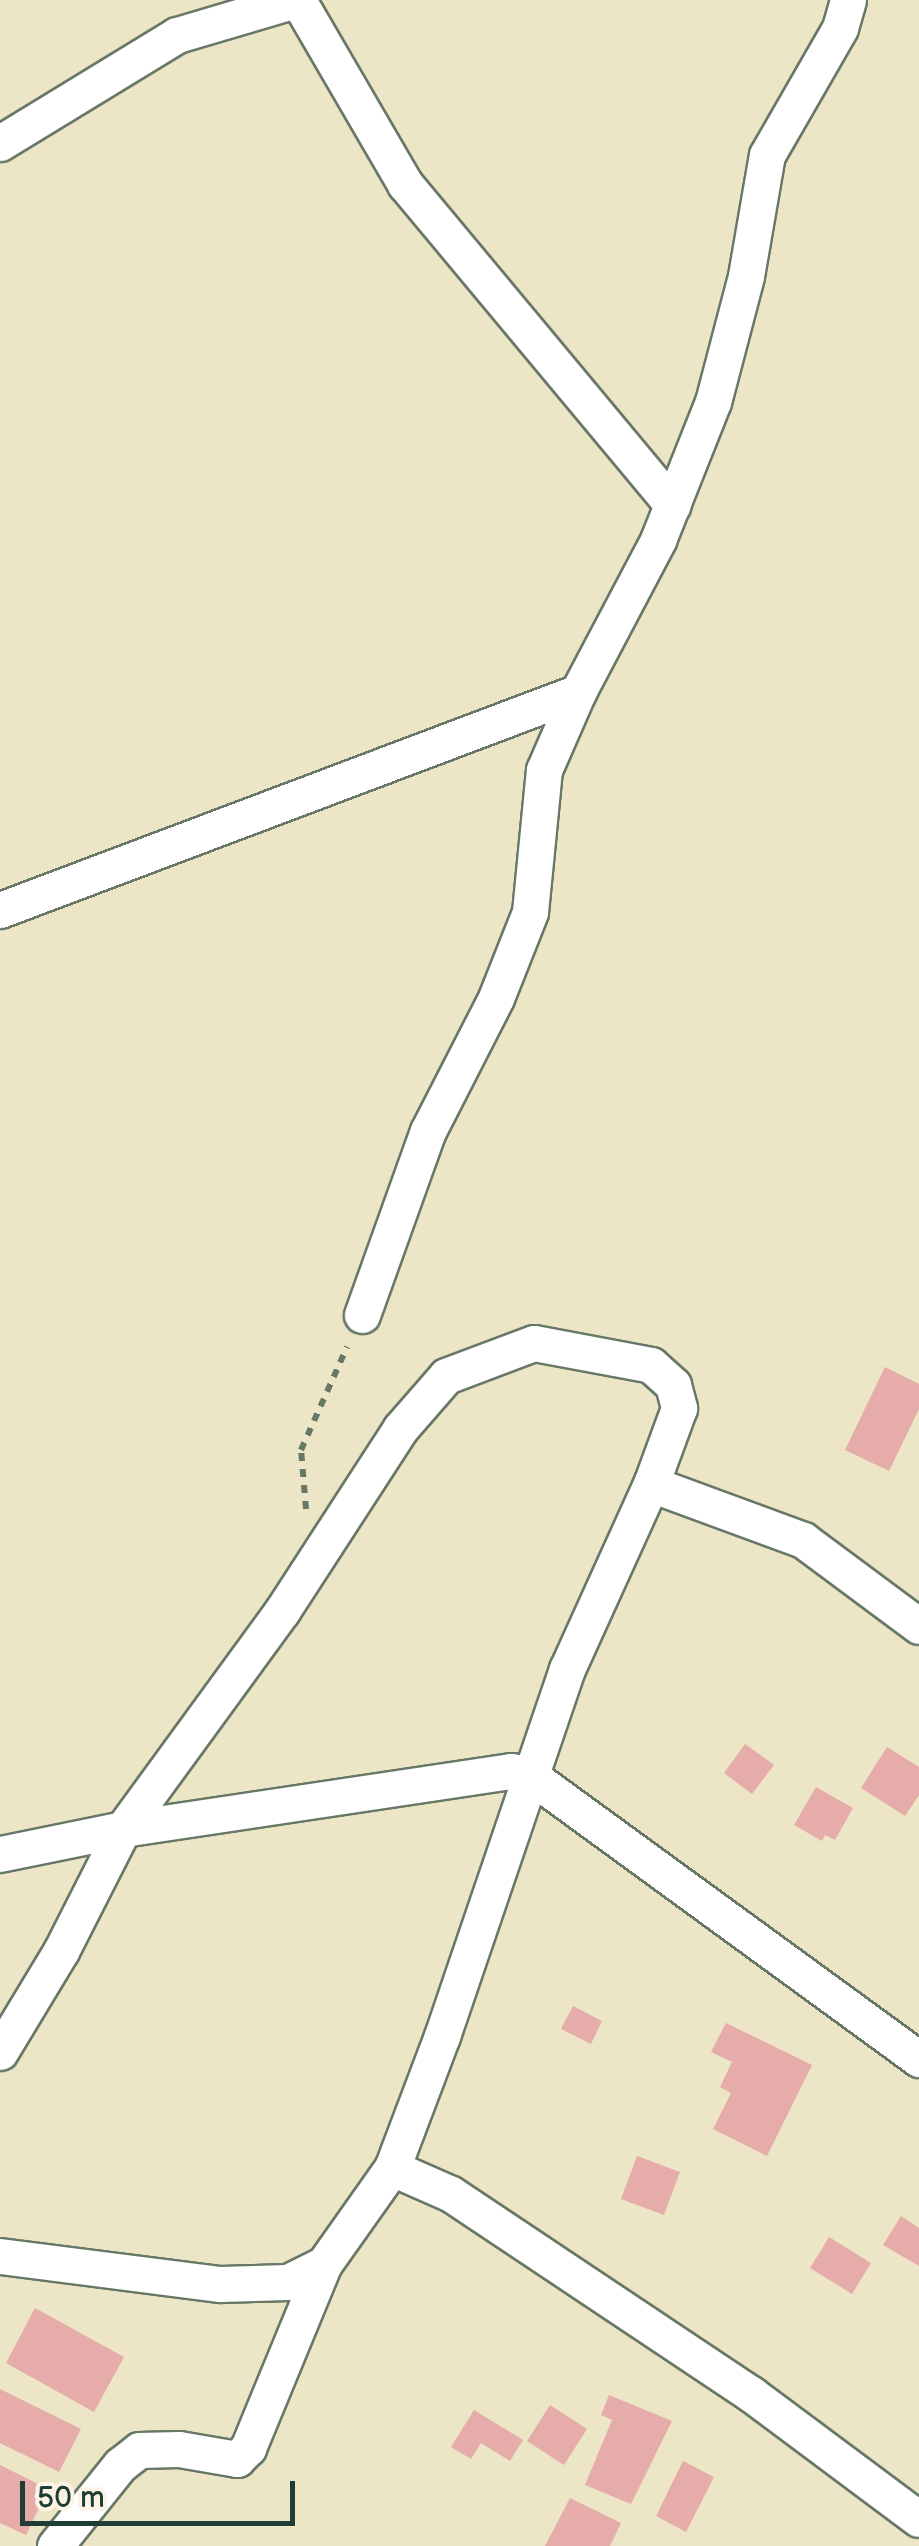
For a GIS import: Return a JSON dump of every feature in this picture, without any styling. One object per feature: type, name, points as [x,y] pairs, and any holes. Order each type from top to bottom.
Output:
[{"type":"street","points":[[0,143],[177,34],[296,0],[404,184],[672,506]]},
{"type":"street","points":[[362,1314],[428,1130],[496,998],[530,912],[544,770],[578,692],[672,506],[713,402],[746,276],[767,156],[840,28],[848,0]]},
{"type":"street","points":[[0,910],[578,692]]},
{"type":"street","points":[[0,2052],[61,1951],[124,1829],[312,1565],[400,1429],[446,1376],[534,1343],[650,1365],[673,1385],[679,1408],[651,1484],[568,1669],[528,1774],[442,2036],[392,2168],[324,2264],[248,2448],[237,2459],[179,2449],[139,2450],[120,2465],[55,2546]]},
{"type":"street","points":[[651,1484],[803,1540],[919,1626]]},
{"type":"street","points":[[0,1854],[124,1829],[512,1771],[528,1774],[919,2059]]},
{"type":"street","points":[[392,2168],[451,2194],[751,2394],[919,2519]]},
{"type":"street","points":[[0,2256],[220,2284],[288,2282],[324,2264]]},
{"type":"path","points":[[312,1565],[301,1450],[362,1314]]},
{"type":"building","points":[[885,1367],[919,1384],[919,1409],[889,1471],[845,1450]]},
{"type":"building","points":[[745,1744],[774,1765],[752,1794],[724,1773]]},
{"type":"building","points":[[887,1747],[919,1767],[919,1795],[905,1816],[861,1788]]},
{"type":"building","points":[[816,1787],[853,1808],[835,1840],[825,1835],[822,1841],[794,1825]]},
{"type":"building","points":[[573,2006],[602,2021],[591,2044],[561,2029]]},
{"type":"building","points":[[726,2023],[812,2065],[767,2156],[713,2129],[731,2093],[720,2087],[732,2062],[711,2052]]},
{"type":"building","points":[[637,2156],[680,2172],[664,2215],[621,2199]]},
{"type":"building","points":[[901,2216],[919,2228],[919,2266],[883,2245]]},
{"type":"building","points":[[829,2237],[871,2263],[852,2294],[810,2268]]},
{"type":"building","points":[[35,2308],[124,2357],[94,2412],[6,2363]]},
{"type":"building","points":[[0,2389],[81,2429],[59,2472],[0,2443]]},
{"type":"building","points":[[609,2395],[672,2421],[631,2504],[585,2485],[612,2420],[601,2415]]},
{"type":"building","points":[[550,2405],[587,2429],[564,2465],[527,2441]]},
{"type":"building","points":[[474,2410],[523,2440],[510,2461],[481,2443],[471,2459],[451,2447]]},
{"type":"building","points":[[683,2461],[714,2477],[686,2532],[656,2516]]},
{"type":"building","points":[[0,2465],[48,2489],[26,2535],[0,2523]]},
{"type":"building","points":[[570,2498],[621,2523],[610,2546],[545,2546]]}]
